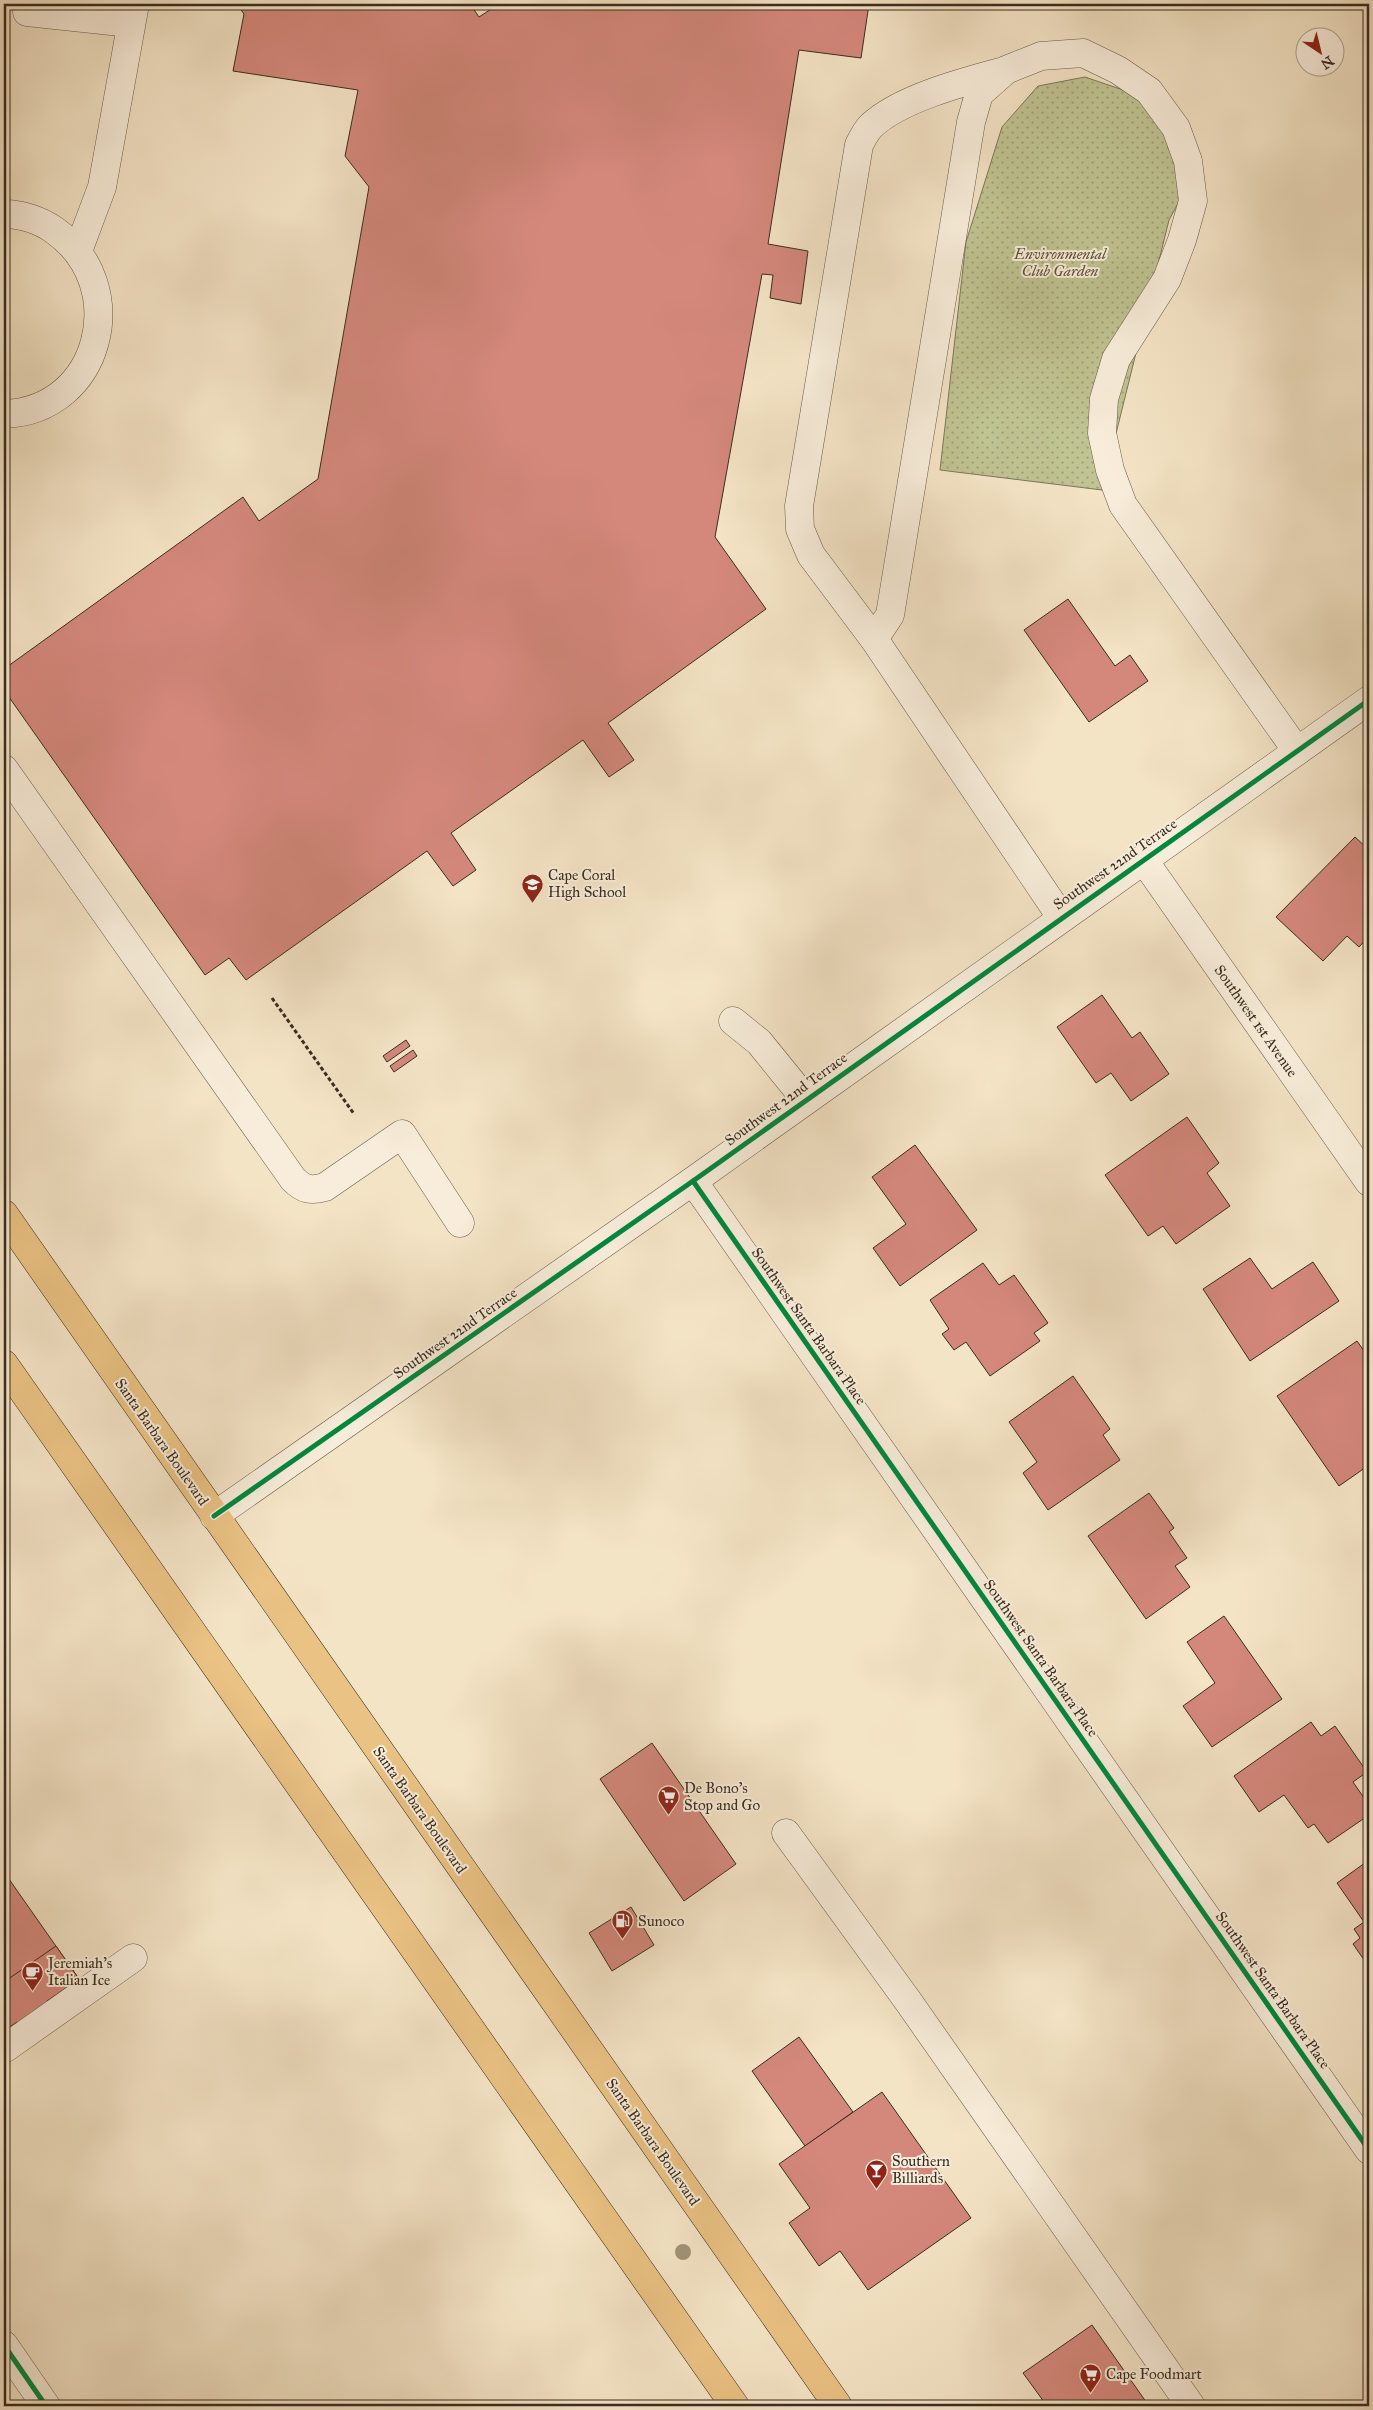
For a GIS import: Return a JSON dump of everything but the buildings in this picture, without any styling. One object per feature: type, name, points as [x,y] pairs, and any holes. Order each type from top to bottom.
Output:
[{"type":"main road","name":"Santa Barbara Boulevard","points":[[4,1214],[838,2406]]},
{"type":"main road","points":[[4,1364],[735,2406]]},
{"type":"street","points":[[27,12],[132,13],[102,187],[78,251]]},
{"type":"street","points":[[1061,917],[874,639],[811,555],[800,529],[798,506],[859,146],[870,126],[891,112],[946,87],[1006,70],[1041,56],[1084,53],[1118,70],[1149,92],[1176,128],[1188,161],[1193,201],[1182,240],[1167,279],[1116,358],[1104,399],[1102,433],[1110,470],[1123,505],[1297,751]]},
{"type":"street","points":[[874,639],[890,614],[970,122],[979,94],[1006,70]]},
{"type":"street","points":[[4,214],[28,217],[47,225],[64,237],[78,251],[90,271],[97,293],[100,317],[96,340],[88,362],[74,381],[57,397],[36,408],[4,414]]},
{"type":"street","name":"Southwest 22nd Terrace","points":[[214,1516],[693,1181],[1061,917],[1369,700]]},
{"type":"street","points":[[4,769],[293,1179],[302,1188],[313,1191],[325,1187],[402,1134],[460,1223]]},
{"type":"street","name":"Southwest 1st Avenue","points":[[1143,859],[1369,1182]]},
{"type":"street","points":[[733,1021],[759,1042],[806,1100]]},
{"type":"street","name":"Southwest Santa Barbara Place","points":[[693,1181],[1369,2150]]},
{"type":"street","points":[[786,1833],[908,2001],[1191,2406]]},
{"type":"street","points":[[4,2049],[133,1958]]},
{"type":"street","points":[[4,2345],[46,2406]]},
{"type":"path","points":[[272,998],[354,1114]]},
{"type":"green space","name":"Environmental Club Garden","points":[[1085,77],[1129,92],[1176,128],[1182,196],[1169,220],[1102,490],[940,470],[966,242],[1002,127],[1038,86]]},
{"type":"cycle path","points":[[214,1516],[693,1181],[1369,700]]},
{"type":"cycle path","points":[[693,1181],[1369,2150]]},
{"type":"cycle path","points":[[4,2345],[46,2406]]},
{"type":"place","name":"Cape Coral High School","points":[[532,903]]},
{"type":"place","name":"De Bono's Stop and Go","points":[[668,1816]]},
{"type":"place","name":"Sunoco","points":[[622,1940]]},
{"type":"place","name":"Jeremiah's Italian Ice","points":[[32,1991]]},
{"type":"place","name":"Southern Billiards","points":[[876,2189]]},
{"type":"place","name":"Cape Foodmart","points":[[1090,2393]]}]
